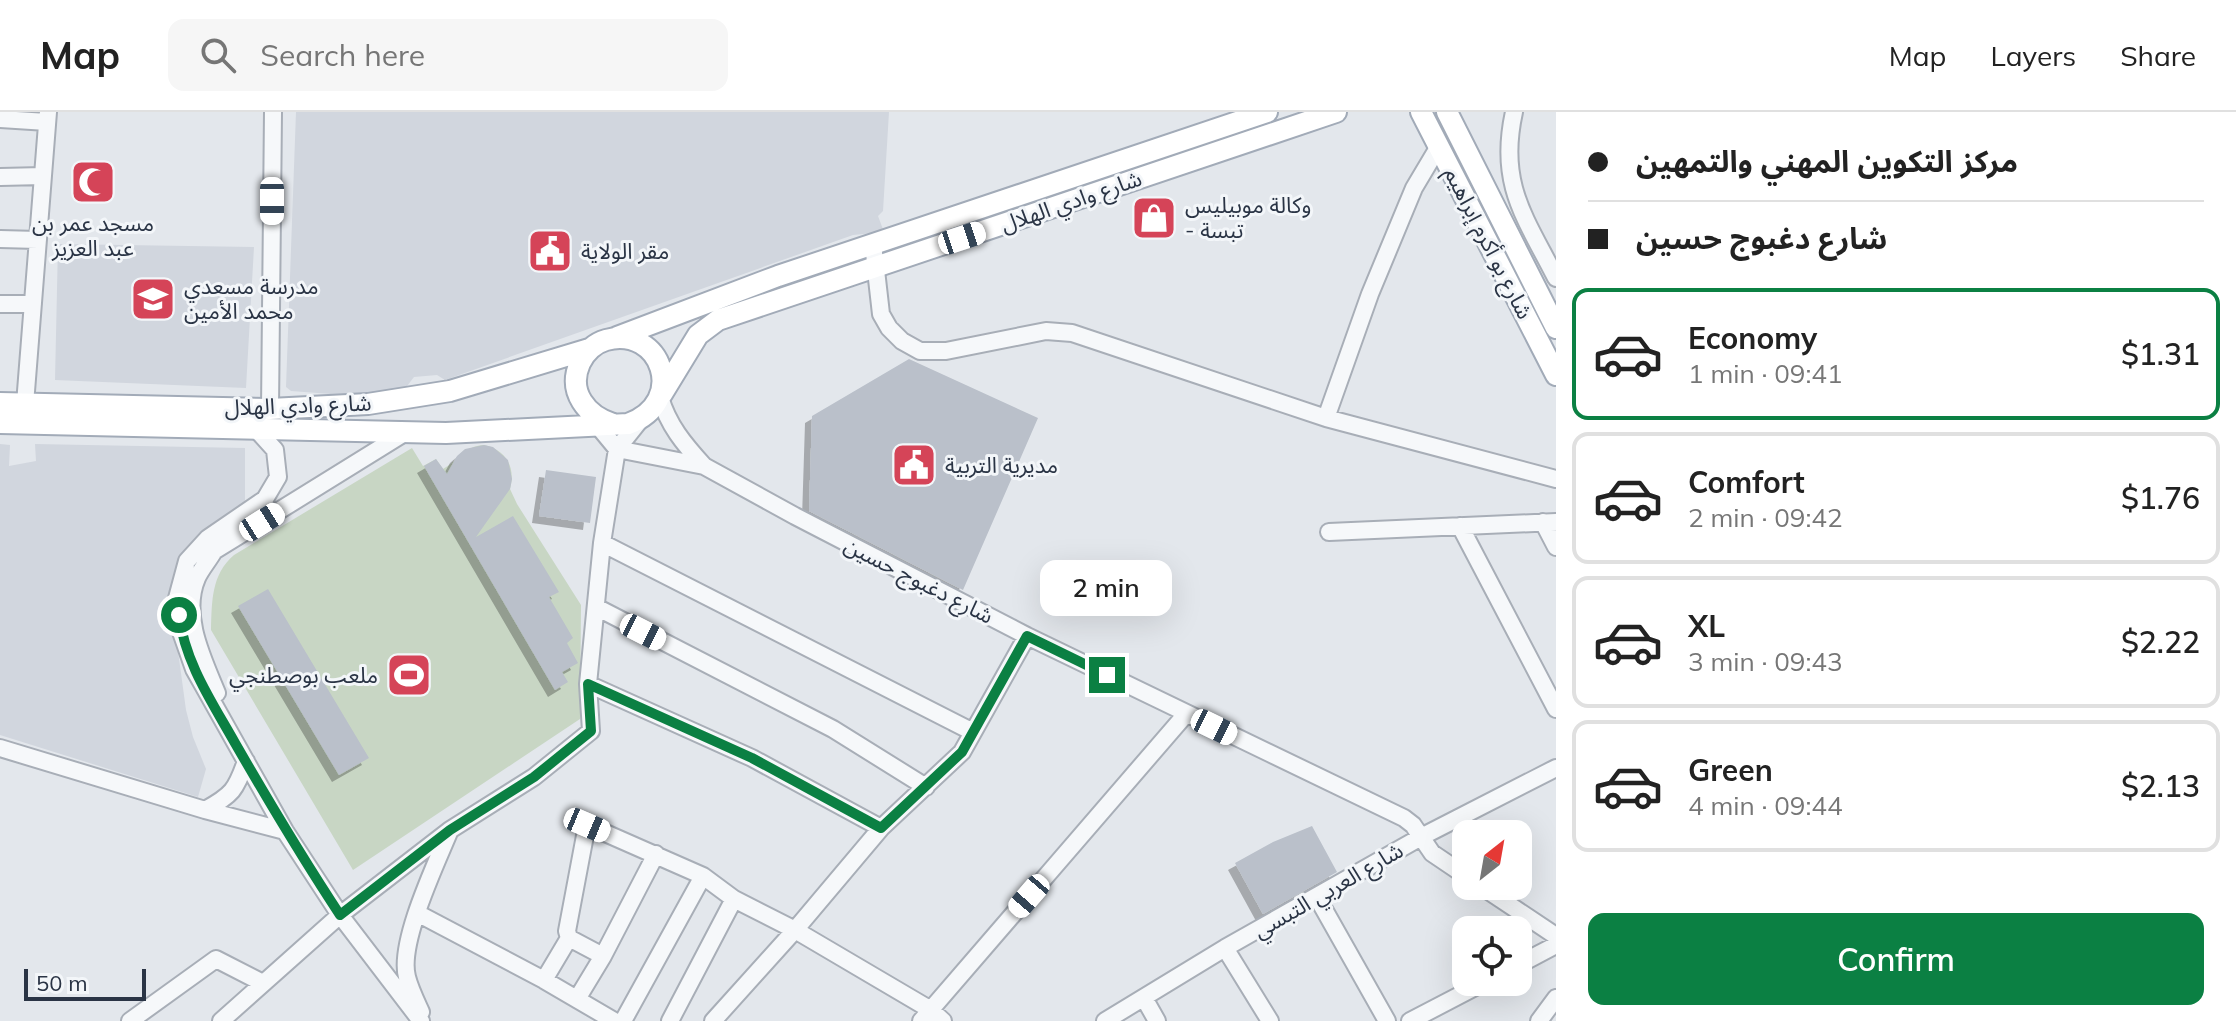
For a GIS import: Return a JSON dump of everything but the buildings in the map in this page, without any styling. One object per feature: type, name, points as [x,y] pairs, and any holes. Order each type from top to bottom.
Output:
[{"type":"main road","name":"شارع وادي الهلال","points":[[616,338],[688,308],[1267,112]]},
{"type":"main road","name":"شارع وادي الهلال","points":[[660,397],[688,349],[706,327],[718,320],[1336,112]]},
{"type":"main road","name":"شارع بو أكرم إبراهيم","points":[[1421,112],[1556,375]]},
{"type":"main road","name":"شارع بو أكرم إبراهيم","points":[[1447,112],[1556,328]]},
{"type":"main road","points":[[616,338],[631,339],[644,345],[655,355],[661,368],[663,383],[653,410],[628,424],[599,420],[580,401],[576,387],[576,374],[589,349],[602,341],[616,338]]},
{"type":"main road","name":"شارع وادي الهلال","points":[[0,403],[270,409],[368,404],[450,391],[589,349]]},
{"type":"main road","name":"شارع وادي الهلال","points":[[0,423],[446,433],[599,420]]},
{"type":"street","points":[[270,409],[273,112]]},
{"type":"street","name":"شارع بو أكرم إبراهيم","points":[[1514,112],[1508,147],[1509,177],[1516,200],[1556,278]]},
{"type":"street","points":[[0,119],[47,117],[25,404]]},
{"type":"street","points":[[1326,418],[1370,294],[1414,188],[1439,146]]},
{"type":"street","points":[[0,177],[43,176]]},
{"type":"street","points":[[0,239],[38,240]]},
{"type":"street","points":[[873,244],[881,314],[902,341],[920,351],[946,351],[1046,331],[1072,333],[1326,418],[1556,479]]},
{"type":"street","points":[[0,304],[33,304]]},
{"type":"street","points":[[660,397],[666,417],[678,437],[704,466]]},
{"type":"street","points":[[221,1021],[235,1014],[263,983],[340,915],[450,830],[534,777],[591,731],[588,684],[602,543],[617,449],[641,419]]},
{"type":"street","points":[[599,420],[617,449],[704,466]]},
{"type":"street","points":[[255,428],[275,450],[278,477],[265,499],[208,538],[187,561],[177,598],[181,632],[194,669],[285,831],[340,915],[422,1021]]},
{"type":"street","points":[[205,810],[228,798],[237,786],[246,761],[194,632],[192,602],[197,578],[214,551],[406,432]]},
{"type":"street","name":"شارع دغبوج حسين","points":[[704,466],[1027,636],[1404,818],[1413,825],[1432,853],[1452,867]]},
{"type":"street","points":[[1329,532],[1549,522],[1556,547]]},
{"type":"street","points":[[1460,526],[1556,709]]},
{"type":"street","points":[[602,543],[973,732]]},
{"type":"street","points":[[596,607],[833,729],[926,787]]},
{"type":"street","points":[[713,1021],[881,828],[962,752],[1027,636]]},
{"type":"street","points":[[588,684],[752,758],[881,828]]},
{"type":"street","points":[[603,956],[569,938],[567,931],[587,825],[703,876],[734,899],[795,930],[932,1017],[1186,714]]},
{"type":"street","points":[[0,748],[285,831]]},
{"type":"street","name":"شارع العربي التبسي","points":[[1105,1021],[1225,948],[1421,837],[1556,768]]},
{"type":"street","points":[[422,1021],[406,975],[408,947],[417,913],[450,830]]},
{"type":"street","points":[[577,999],[656,854]]},
{"type":"street","points":[[623,1021],[703,876]]},
{"type":"street","points":[[1317,897],[1387,1021]]},
{"type":"street","points":[[670,1021],[734,899]]},
{"type":"street","points":[[1502,900],[1556,936]]},
{"type":"street","points":[[417,913],[614,1021]]},
{"type":"street","points":[[544,980],[569,938]]},
{"type":"street","points":[[1532,958],[1556,945]]},
{"type":"street","points":[[1225,948],[1270,1021]]},
{"type":"street","points":[[130,1021],[216,959],[263,983]]},
{"type":"street","points":[[1421,1019],[1461,996]]},
{"type":"street","points":[[1144,998],[1157,1021]]},
{"type":"street","points":[[1539,1021],[1556,998]]},
{"type":"shaded area","name":"مقر الولاية","points":[[296,112],[889,112],[883,211],[878,216],[884,232],[853,235],[445,380],[437,375],[414,377],[397,399],[291,391],[286,387]]},
{"type":"shaded area","name":"مدرسة مسعدي محمد الأمين","points":[[58,244],[254,247],[246,388],[55,380]]},
{"type":"shaded area","points":[[0,444],[10,445],[9,466],[36,461],[35,444],[245,448],[245,510],[202,536],[172,607],[186,710],[206,769],[198,797],[0,735]]},
{"type":"green space","name":"ملعب بوصطنجي","points":[[484,445],[498,451],[508,461],[512,474],[510,489],[517,504],[581,605],[580,719],[353,870],[211,630],[217,580],[234,555],[412,448],[423,466],[436,459],[443,469],[466,451]]},
{"type":"place","name":"مسجد عمر بن عبد العزيز","points":[[93,182]]},
{"type":"place","name":"وكالة موبيليس - تبسة","points":[[1154,218]]},
{"type":"place","name":"مقر الولاية","points":[[550,251]]},
{"type":"place","name":"مدرسة مسعدي محمد الأمين","points":[[153,299]]},
{"type":"place","name":"مديرية التربية","points":[[914,465]]},
{"type":"place","name":"ملعب بوصطنجي","points":[[409,675]]},
{"type":"route","points":[[179,615],[181,632],[194,669],[285,831],[340,915],[450,830],[534,777],[591,731],[588,684],[752,758],[881,828],[962,752],[1027,636],[1107,675]]}]
